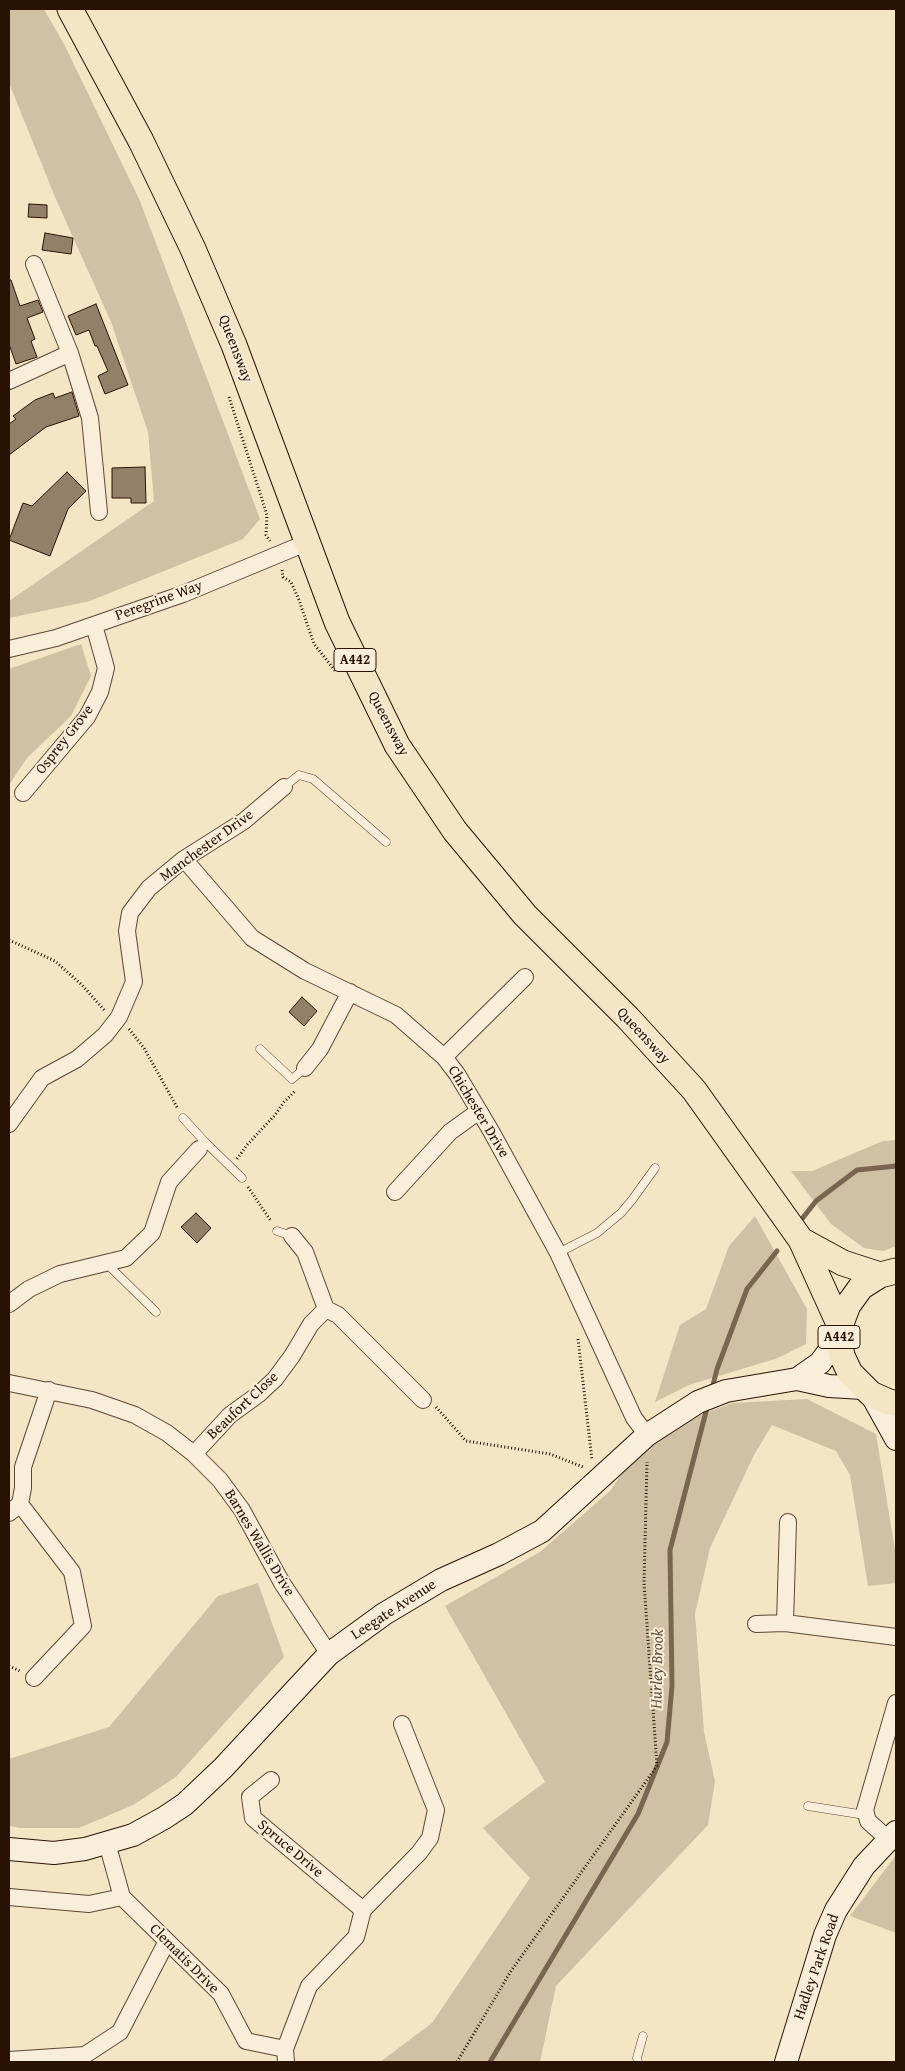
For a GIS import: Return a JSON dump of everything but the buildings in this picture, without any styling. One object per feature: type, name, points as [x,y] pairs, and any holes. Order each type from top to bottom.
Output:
[{"type":"main road","name":"Queensway","points":[[70,9],[132,124],[193,249],[234,345],[306,543],[337,622],[397,745],[455,831],[525,914],[628,1018],[694,1090],[796,1232]]},
{"type":"main road","name":"A442","points":[[796,1232],[844,1262],[891,1271]]},
{"type":"main road","name":"A442","points":[[796,1232],[840,1332],[842,1356],[846,1365],[850,1373],[867,1391]]},
{"type":"main road","name":"A442","points":[[840,1332],[848,1305],[861,1287],[891,1271]]},
{"type":"main road","points":[[867,1391],[896,1403]]},
{"type":"street","points":[[34,264],[70,353],[90,418],[99,512]]},
{"type":"street","points":[[9,381],[70,353]]},
{"type":"street","name":"Peregrine Way","points":[[9,649],[56,638],[183,594],[306,543]]},
{"type":"street","name":"Osprey Grove","points":[[23,793],[87,717],[100,692],[106,668],[94,625]]},
{"type":"street","name":"Manchester Drive","points":[[9,1124],[42,1078],[77,1059],[105,1034],[117,1020],[134,982],[127,931],[130,913],[149,888],[184,859],[244,822],[284,787]]},
{"type":"street","name":"Chichester Drive","points":[[184,859],[252,938],[305,971],[396,1015],[444,1057],[457,1074],[479,1111],[558,1253],[634,1418],[647,1435]]},
{"type":"street","points":[[444,1057],[525,977]]},
{"type":"street","points":[[304,1068],[320,1049],[350,992]]},
{"type":"street","points":[[395,1192],[450,1132],[479,1111]]},
{"type":"street","points":[[9,1304],[29,1289],[60,1274],[126,1258],[152,1233],[169,1182],[202,1145]]},
{"type":"street","points":[[284,1233],[305,1252],[326,1309],[338,1315],[428,1402]]},
{"type":"street","name":"Beaufort Close","points":[[194,1454],[230,1415],[259,1394],[275,1379],[292,1356],[311,1324],[326,1309]]},
{"type":"street","name":"Leegate Avenue","points":[[797,1379],[820,1363],[840,1332]]},
{"type":"street","name":"Leegate Avenue","points":[[9,1849],[54,1853],[107,1843],[133,1835],[184,1804],[222,1768],[329,1654],[384,1614],[441,1580],[499,1554],[542,1531],[596,1474],[647,1435],[698,1402],[722,1393],[797,1379],[828,1386],[867,1391]]},
{"type":"street","name":"Barnes Wallis Drive","points":[[9,1383],[92,1400],[135,1414],[167,1433],[194,1454],[220,1480],[242,1510],[282,1583],[329,1654]]},
{"type":"street","points":[[34,1678],[83,1626],[72,1572],[15,1509],[23,1488],[23,1467],[49,1390]]},
{"type":"street","points":[[867,1391],[896,1439]]},
{"type":"street","points":[[785,1623],[788,1522]]},
{"type":"street","points":[[756,1624],[785,1623],[896,1637]]},
{"type":"street","points":[[892,1835],[868,1821],[865,1810],[896,1703]]},
{"type":"street","points":[[286,2055],[309,1986],[356,1937],[363,1910],[419,1853],[430,1838],[436,1810],[402,1724]]},
{"type":"street","name":"Spruce Drive","points":[[271,1780],[250,1797],[253,1818],[363,1910]]},
{"type":"street","name":"Hadley Park Road","points":[[786,2062],[825,1935],[836,1910],[864,1866],[892,1835]]},
{"type":"street","points":[[9,1897],[89,1904],[122,1897],[107,1843]]},
{"type":"street","name":"Clematis Drive","points":[[122,1897],[221,1994],[246,2041],[286,2055]]},
{"type":"street","points":[[9,2060],[41,2060],[85,2056],[120,2032],[167,1941]]},
{"type":"lane","points":[[284,787],[299,775],[313,779],[386,842]]},
{"type":"lane","points":[[260,1049],[292,1079],[304,1068]]},
{"type":"lane","points":[[183,1118],[202,1145],[242,1178]]},
{"type":"lane","points":[[558,1253],[597,1233],[621,1213],[655,1168]]},
{"type":"lane","points":[[106,1263],[156,1312]]},
{"type":"lane","points":[[808,1806],[865,1815]]},
{"type":"lane","points":[[638,2062],[637,2058],[642,2036]]},
{"type":"path","points":[[227,390],[267,515]]},
{"type":"path","points":[[9,940],[55,961],[117,1020],[144,1048],[183,1118]]},
{"type":"path","points":[[232,1168],[247,1145],[306,1079],[304,1068]]},
{"type":"path","points":[[242,1178],[284,1233]]},
{"type":"path","points":[[578,1332],[596,1474]]},
{"type":"path","points":[[428,1402],[466,1441],[550,1454],[596,1474]]},
{"type":"path","points":[[457,2062],[511,1971],[658,1766],[644,1583],[647,1435]]},
{"type":"shaded area","points":[[9,9],[44,9],[65,46],[140,201],[260,519],[243,539],[90,601],[9,618],[9,601],[154,501],[148,432],[111,322],[55,197],[9,83]]},
{"type":"shaded area","points":[[81,644],[91,676],[71,716],[27,758],[9,785],[9,669]]},
{"type":"shaded area","points":[[896,1140],[896,1246],[883,1251],[864,1248],[831,1224],[791,1171],[812,1171],[883,1141]]},
{"type":"shaded area","points":[[755,1216],[807,1309],[806,1344],[778,1358],[689,1385],[655,1402],[680,1325],[706,1309],[729,1246]]},
{"type":"shaded area","points":[[807,1399],[876,1434],[896,1556],[896,1583],[868,1586],[850,1475],[836,1451],[772,1425],[754,1455],[710,1548],[695,1614],[704,1732],[715,1781],[708,1825],[556,1986],[540,2062],[380,2062],[432,2023],[530,1878],[483,1828],[545,1782],[445,1606],[540,1552],[611,1490],[647,1435],[732,1403]]},
{"type":"shaded area","points":[[258,1583],[284,1657],[176,1777],[133,1805],[79,1828],[20,1828],[9,1826],[9,1759],[109,1727],[218,1596]]},
{"type":"shaded area","points":[[896,1855],[896,1933],[850,1916]]},
{"type":"waterway","name":"Hurley Brook","points":[[798,1224],[816,1201],[857,1170],[896,1166]]},
{"type":"waterway","name":"Hurley Brook","points":[[712,1389],[717,1369],[747,1289],[777,1251]]},
{"type":"waterway","name":"Hurley Brook","points":[[490,2062],[638,1814],[667,1742],[672,1686],[670,1550],[708,1404]]}]
